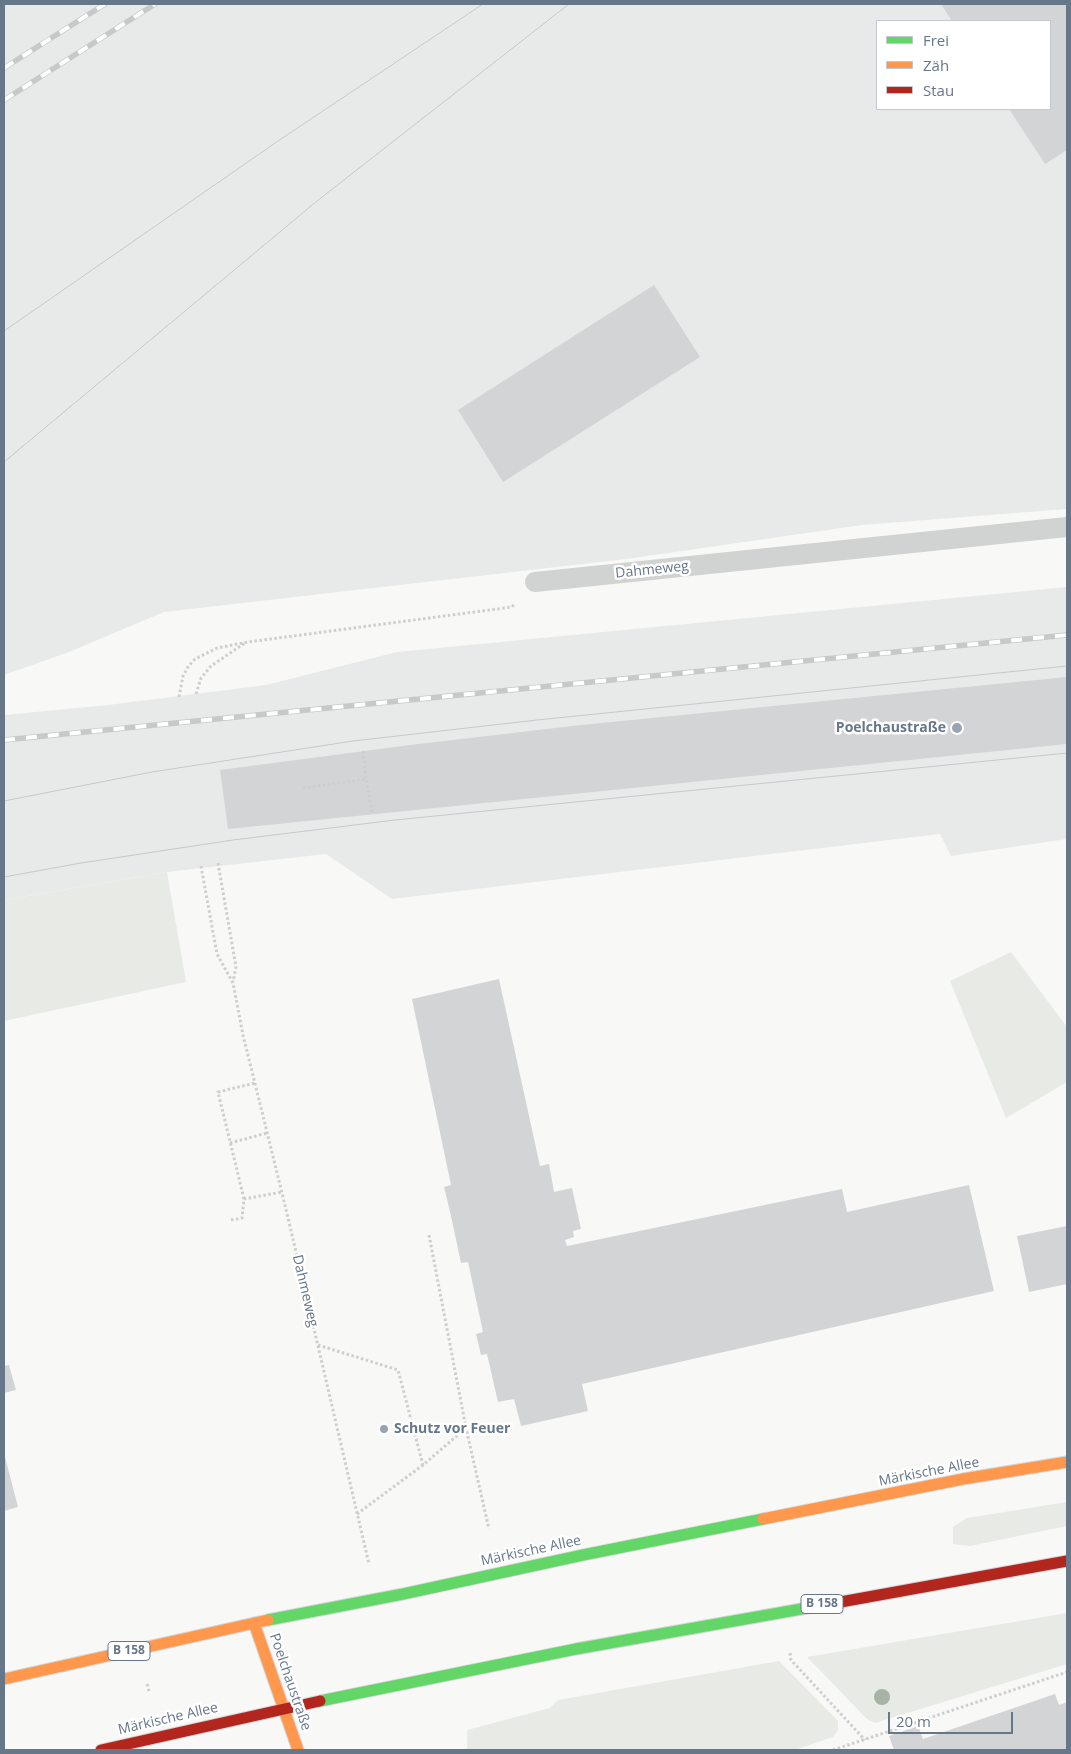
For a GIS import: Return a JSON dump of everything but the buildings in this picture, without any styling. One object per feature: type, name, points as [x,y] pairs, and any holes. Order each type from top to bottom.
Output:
[{"type":"main road","name":"Märkische Allee","points":[[4,1679],[254,1623],[574,1557],[962,1480],[1067,1462]]},
{"type":"main road","name":"Märkische Allee","points":[[101,1750],[283,1708],[576,1649],[1067,1561]]},
{"type":"main road","name":"Poelchaustraße","points":[[254,1623],[298,1750]]},
{"type":"lane","name":"Dahmeweg","points":[[535,582],[1067,527]]},
{"type":"path","points":[[179,696],[183,676],[195,659],[217,648],[248,642],[512,607],[535,582]]},
{"type":"path","points":[[196,694],[201,678],[211,666],[248,642]]},
{"type":"path","points":[[364,751],[372,813]]},
{"type":"path","points":[[303,788],[366,778]]},
{"type":"path","name":"Dahmeweg","points":[[218,863],[236,967],[233,983]]},
{"type":"path","name":"Dahmeweg","points":[[201,866],[217,954],[233,983],[376,1599]]},
{"type":"path","points":[[231,1220],[242,1218],[244,1199],[218,1092],[255,1083]]},
{"type":"path","points":[[230,1143],[267,1133]]},
{"type":"path","points":[[244,1199],[282,1192]]},
{"type":"path","points":[[429,1235],[466,1428],[489,1529]]},
{"type":"path","points":[[318,1345],[398,1370],[423,1465]]},
{"type":"path","points":[[357,1514],[423,1465],[466,1428]]},
{"type":"path","points":[[790,1653],[791,1660],[865,1740]]},
{"type":"path","points":[[833,1750],[1067,1672]]},
{"type":"shaded area","points":[[4,4],[1067,4],[1067,509],[862,525],[627,559],[164,612],[69,652],[4,675]]},
{"type":"shaded area","points":[[1067,587],[1067,839],[951,856],[940,834],[392,899],[326,854],[167,872],[4,900],[4,715],[108,705],[266,685],[397,652]]},
{"type":"shaded area","points":[[167,872],[186,982],[4,1021],[4,900]]},
{"type":"shaded area","points":[[1011,952],[1067,1027],[1067,1082],[1006,1118],[950,981]]},
{"type":"shaded area","points":[[1067,1502],[1067,1526],[970,1546],[953,1544],[953,1527],[967,1518]]},
{"type":"shaded area","points":[[1067,1613],[1067,1664],[875,1723],[867,1719],[807,1657]]},
{"type":"shaded area","points":[[779,1661],[838,1721],[838,1730],[833,1737],[795,1750],[467,1750],[467,1730],[550,1708],[558,1700]]},
{"type":"tram line","points":[[4,331],[278,141],[483,4]]},
{"type":"tram line","points":[[4,462],[317,201],[569,4]]},
{"type":"tram line","points":[[4,801],[152,772],[353,741],[537,720],[1067,666]]},
{"type":"tram line","points":[[4,877],[81,863],[233,840],[395,820],[1067,753]]},
{"type":"railway","points":[[4,68],[105,4]]},
{"type":"railway","points":[[4,100],[155,4]]},
{"type":"railway","points":[[4,740],[1067,635]]},
{"type":"traffic: fast","points":[[268,1620],[403,1594],[763,1519]]},
{"type":"traffic: fast","points":[[320,1701],[576,1649],[824,1605]]},
{"type":"traffic: slow","points":[[763,1519],[963,1479],[1067,1462]]},
{"type":"traffic: slow","points":[[4,1679],[268,1620]]},
{"type":"traffic: slow","points":[[254,1623],[298,1750]]},
{"type":"traffic: jam","points":[[824,1605],[1067,1561]]},
{"type":"traffic: jam","points":[[101,1750],[320,1701]]},
{"type":"place","name":"Poelchaustraße","points":[[957,728]]},
{"type":"place","name":"Schutz vor Feuer","points":[[384,1429]]}]
